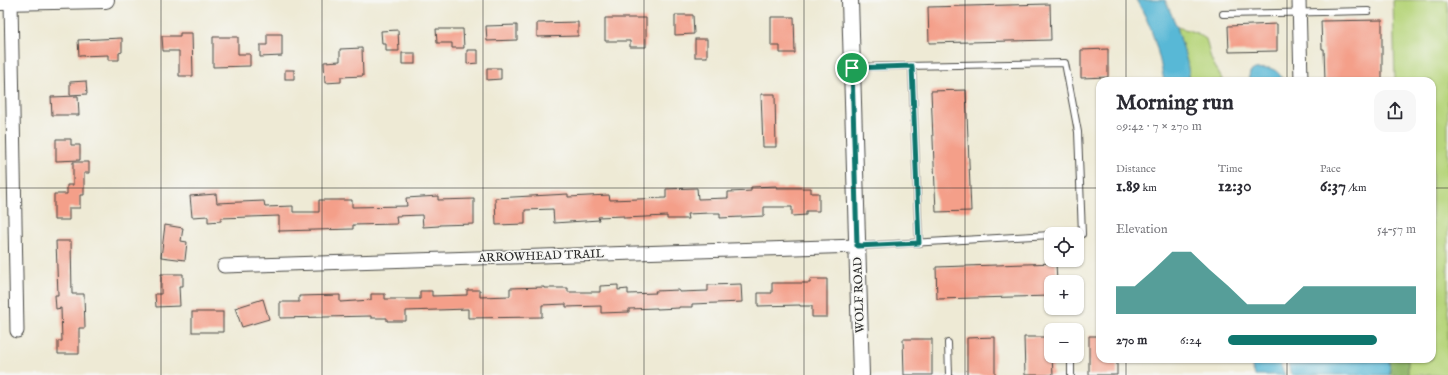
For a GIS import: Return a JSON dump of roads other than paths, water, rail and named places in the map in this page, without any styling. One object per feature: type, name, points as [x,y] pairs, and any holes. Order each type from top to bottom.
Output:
[{"type":"street","points":[[18,331],[6,2],[106,0]]},
{"type":"street","name":"WOLF ROAD","points":[[850,0],[861,375]]},
{"type":"street","points":[[1300,6],[1301,77]]},
{"type":"street","name":"ARROWHEAD TRAIL","points":[[224,266],[857,246]]},
{"type":"lane","points":[[1223,14],[1300,6],[1368,11]]},
{"type":"lane","points":[[852,68],[1065,63],[1078,132],[1082,227]]},
{"type":"lane","points":[[912,66],[919,243]]},
{"type":"lane","points":[[857,246],[1044,235]]},
{"type":"lane","points":[[948,343],[949,375]]},
{"type":"lane","points":[[1070,363],[1071,375]]},
{"type":"water","points":[[1136,0],[1165,0],[1177,27],[1187,62],[1189,77],[1163,77],[1151,29]]},
{"type":"water","points":[[1269,68],[1274,70],[1281,77],[1249,77],[1250,72],[1255,69]]},
{"type":"water","points":[[1250,363],[1280,363],[1285,375],[1255,375]]},
{"type":"water","points":[[1288,363],[1389,363],[1390,375],[1291,375]]}]
